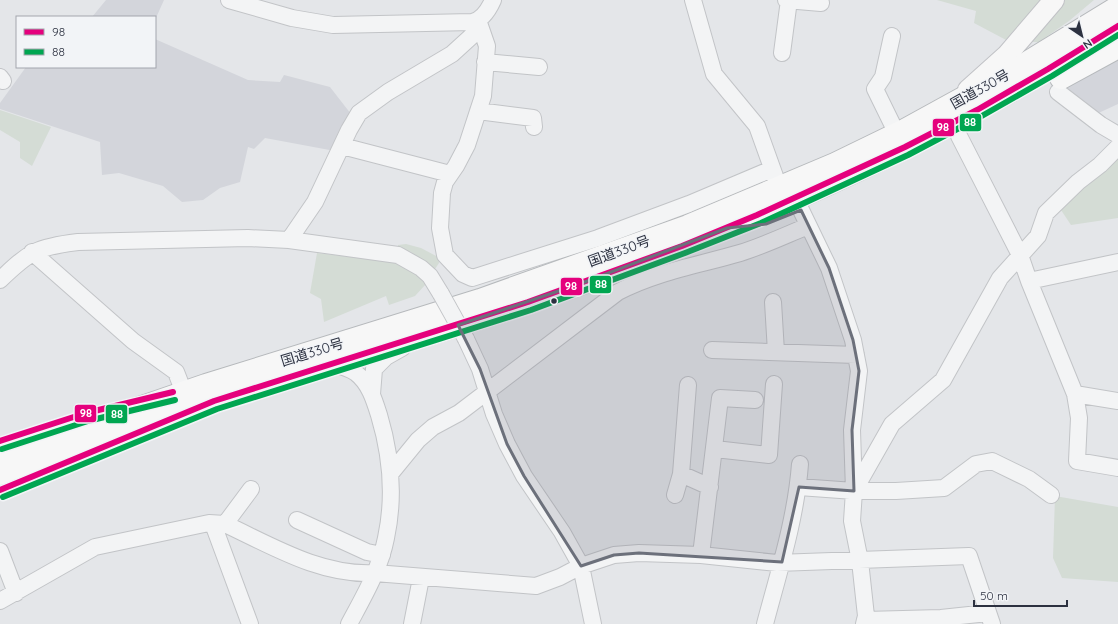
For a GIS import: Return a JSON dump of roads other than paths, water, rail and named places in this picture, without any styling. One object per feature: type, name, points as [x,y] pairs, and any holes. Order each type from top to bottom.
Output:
[{"type":"highway","name":"国道330号","points":[[0,456],[209,393],[480,300],[666,234],[776,178],[897,134],[1025,64],[1118,6]]},
{"type":"highway","name":"国道330号","points":[[0,474],[116,433],[209,393],[333,364],[438,331],[582,283],[727,228],[814,192],[888,157],[1029,81],[1118,26]]},
{"type":"highway","points":[[727,228],[805,218],[851,189],[959,136],[1118,47]]},
{"type":"highway","points":[[0,441],[86,413],[184,390],[209,393]]},
{"type":"highway","points":[[0,490],[209,393]]},
{"type":"main road","points":[[958,102],[966,91],[1011,50],[1054,0]]},
{"type":"street","points":[[229,0],[292,18],[333,25],[446,24],[472,22],[478,20],[486,12],[493,0]]},
{"type":"street","points":[[478,20],[487,46],[483,96],[466,145],[456,166],[450,174],[442,193],[440,228],[445,255],[463,274],[472,278],[598,238],[689,204],[776,178],[757,126],[714,74],[693,0]]},
{"type":"street","points":[[782,53],[788,0],[821,3]]},
{"type":"street","points":[[289,240],[315,202],[358,113],[388,92],[452,54],[475,33],[478,20]]},
{"type":"street","points":[[892,36],[883,77],[874,89],[897,134]]},
{"type":"street","points":[[485,62],[539,67]]},
{"type":"street","points":[[1058,92],[1101,125],[1118,135]]},
{"type":"street","points":[[478,111],[533,118],[534,127]]},
{"type":"street","points":[[959,136],[1020,255],[1075,394],[1079,418],[1077,461],[1118,468]]},
{"type":"street","points":[[342,146],[450,174]]},
{"type":"street","points":[[854,491],[892,424],[943,380],[1000,278],[1038,236],[1046,213],[1078,182],[1100,165],[1118,148]]},
{"type":"street","points":[[0,601],[96,547],[219,524],[310,563],[351,573],[375,573],[421,578],[536,586],[560,577],[581,566],[614,555],[639,553],[701,555],[782,562],[860,561],[937,556],[969,556],[990,619],[941,618],[865,622],[860,561],[852,521],[854,491],[852,430],[859,371],[853,340],[829,268],[805,218],[742,253],[633,284],[607,298],[488,392],[459,413],[433,427],[418,440],[391,473]]},
{"type":"street","points":[[0,280],[23,258],[32,252],[52,245],[78,242],[248,238],[289,240],[398,255],[421,268],[430,276],[466,339],[480,369],[498,423],[524,476],[562,532],[581,566],[593,624]]},
{"type":"street","points":[[32,252],[133,341],[176,372],[184,390]]},
{"type":"street","points":[[1029,281],[1118,262]]},
{"type":"street","points":[[773,302],[776,352]]},
{"type":"street","points":[[349,624],[375,573],[382,555],[389,522],[391,473],[388,447],[372,394],[373,374],[380,362],[405,346],[438,331]]},
{"type":"street","points":[[712,350],[856,355]]},
{"type":"street","points":[[333,364],[349,368],[356,373],[372,394]]},
{"type":"street","points":[[715,449],[769,455],[774,384]]},
{"type":"street","points":[[675,494],[681,474],[688,385]]},
{"type":"street","points":[[1075,394],[1118,401]]},
{"type":"street","points":[[701,555],[720,398],[755,400]]},
{"type":"street","points":[[799,487],[854,491],[896,491],[944,488],[976,464],[992,461],[1029,478],[1051,495]]},
{"type":"street","points":[[765,624],[782,562],[799,487],[800,464]]},
{"type":"street","points":[[681,474],[710,487]]},
{"type":"street","points":[[219,524],[251,489]]},
{"type":"street","points":[[297,520],[367,552],[382,555]]},
{"type":"street","points":[[219,524],[250,624]]},
{"type":"street","points":[[0,551],[16,593]]},
{"type":"street","points":[[415,624],[421,578]]}]
